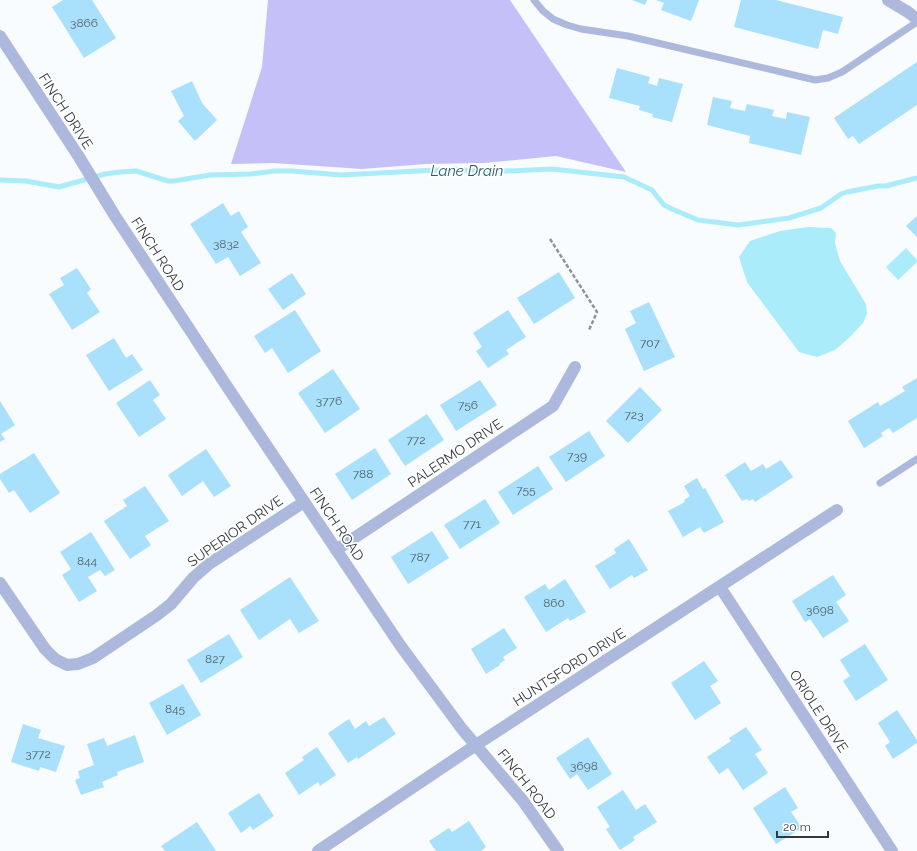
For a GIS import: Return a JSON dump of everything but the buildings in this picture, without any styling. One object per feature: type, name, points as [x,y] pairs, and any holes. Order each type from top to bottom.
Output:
[{"type":"street","points":[[888,0],[908,12],[917,20]]},
{"type":"street","name":"FINCH DRIVE","points":[[0,36],[106,202]]},
{"type":"street","name":"FINCH ROAD","points":[[106,202],[400,645],[462,729],[523,801],[558,851]]},
{"type":"street","name":"PALERMO DRIVE","points":[[336,550],[553,406],[575,367]]},
{"type":"street","name":"SUPERIOR DRIVE","points":[[0,583],[45,649],[55,659],[67,665],[78,664],[93,658],[156,615],[171,604],[193,578],[209,564],[304,502]]},
{"type":"street","name":"HUNTSFORD DRIVE","points":[[318,851],[476,745],[837,510]]},
{"type":"street","name":"ORIOLE DRIVE","points":[[720,587],[892,851]]},
{"type":"lane","points":[[534,0],[543,11],[553,19],[567,25],[582,29],[628,36],[815,80],[828,78],[842,72],[917,20]]},
{"type":"lane","points":[[880,483],[917,459]]},
{"type":"path","points":[[550,239],[597,312],[589,330]]},
{"type":"shaded area","points":[[268,0],[510,0],[626,172],[556,156],[484,163],[426,164],[362,169],[273,163],[231,164],[262,67]]},
{"type":"water","points":[[808,227],[831,228],[836,233],[835,243],[840,261],[866,304],[867,314],[863,323],[835,350],[817,357],[799,352],[747,282],[739,257],[750,241],[780,231]]},
{"type":"water","points":[[906,248],[917,260],[917,262],[898,280],[886,267]]},
{"type":"waterway","name":"Lane Drain","points":[[0,180],[26,181],[59,187],[105,174],[136,171],[168,181],[174,181],[210,175],[251,174],[274,171],[341,175],[455,169],[507,171],[552,169],[624,177],[652,190],[664,205],[698,220],[738,225],[789,218],[821,208],[841,194],[847,192],[878,186],[886,186],[917,178]]}]
